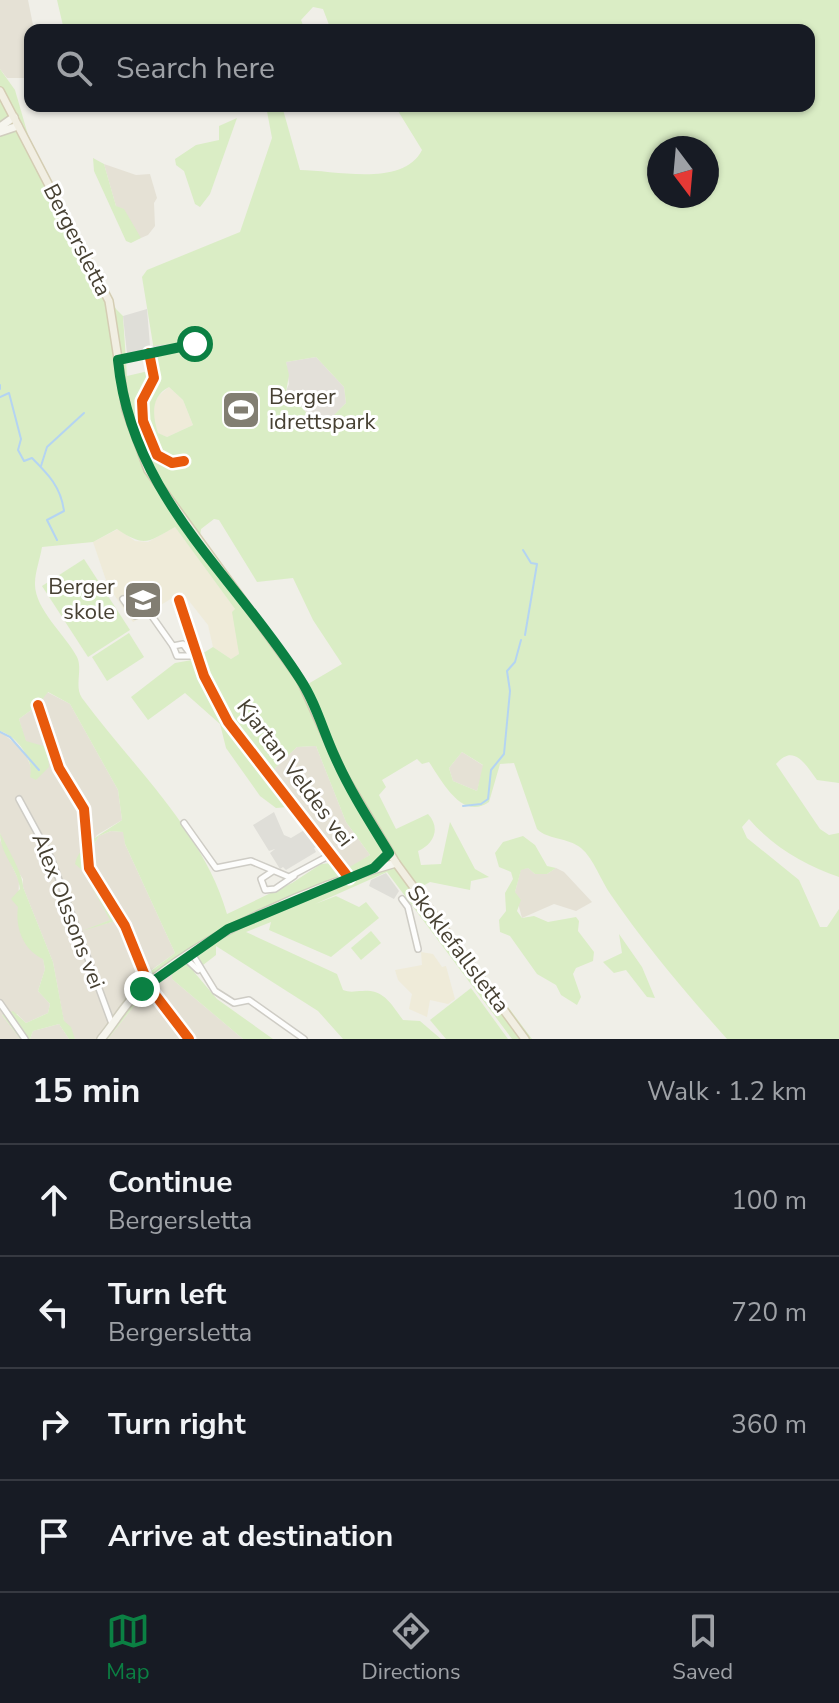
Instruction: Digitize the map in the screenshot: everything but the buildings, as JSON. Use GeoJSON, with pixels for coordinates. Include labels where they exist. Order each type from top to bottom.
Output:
{"type":"FeatureCollection","features":[{"type":"Feature","properties":{"kind":"main road","name":"Bergersletta"},"geometry":{"type":"LineString","coordinates":[[0,88],[112,309],[128,419],[148,470],[300,679],[343,774],[393,858]]}},
{"type":"Feature","properties":{"kind":"main road"},"geometry":{"type":"LineString","coordinates":[[0,129],[14,117]]}},
{"type":"Feature","properties":{"kind":"main road"},"geometry":{"type":"LineString","coordinates":[[0,129],[18,126]]}},
{"type":"Feature","properties":{"kind":"main road"},"geometry":{"type":"LineString","coordinates":[[101,1039],[148,984],[228,929],[393,858]]}},
{"type":"Feature","properties":{"kind":"main road","name":"Skoklefallsletta"},"geometry":{"type":"LineString","coordinates":[[393,858],[525,1039]]}},
{"type":"Feature","properties":{"kind":"street"},"geometry":{"type":"LineString","coordinates":[[118,360],[195,344]]}},
{"type":"Feature","properties":{"kind":"street"},"geometry":{"type":"LineString","coordinates":[[149,353],[154,378],[142,401],[145,428],[157,455],[172,463],[184,461]]}},
{"type":"Feature","properties":{"kind":"street"},"geometry":{"type":"LineString","coordinates":[[123,599],[135,616],[149,612],[177,656],[194,656]]}},
{"type":"Feature","properties":{"kind":"street","name":"Kjartan Veldes vei"},"geometry":{"type":"LineString","coordinates":[[179,600],[194,656],[232,727],[349,878]]}},
{"type":"Feature","properties":{"kind":"street"},"geometry":{"type":"LineString","coordinates":[[173,646],[183,644],[194,656]]}},
{"type":"Feature","properties":{"kind":"street"},"geometry":{"type":"LineString","coordinates":[[38,705],[59,768],[84,809],[89,868],[125,926],[148,984],[189,1039]]}},
{"type":"Feature","properties":{"kind":"street","name":"Alex Olssons vei"},"geometry":{"type":"LineString","coordinates":[[19,799],[47,848],[112,1024]]}},
{"type":"Feature","properties":{"kind":"street"},"geometry":{"type":"LineString","coordinates":[[184,823],[216,868],[251,861],[295,875]]}},
{"type":"Feature","properties":{"kind":"street","name":"Kjartan Veldes vei"},"geometry":{"type":"LineString","coordinates":[[275,871],[261,879],[265,890],[275,889],[332,854]]}},
{"type":"Feature","properties":{"kind":"street"},"geometry":{"type":"LineString","coordinates":[[402,899],[408,907],[418,949]]}},
{"type":"Feature","properties":{"kind":"street"},"geometry":{"type":"LineString","coordinates":[[188,955],[215,991],[234,1003],[249,1000],[296,1037],[304,1039]]}},
{"type":"Feature","properties":{"kind":"street"},"geometry":{"type":"LineString","coordinates":[[0,1003],[25,1039]]}},
{"type":"Feature","properties":{"kind":"shaded area"},"geometry":{"type":"Polygon","coordinates":[[[0,0],[28,0],[33,24],[24,24],[24,78],[7,78],[0,69],[0,0]]]}},
{"type":"Feature","properties":{"kind":"shaded area"},"geometry":{"type":"Polygon","coordinates":[[[104,164],[136,175],[150,174],[157,198],[154,203],[155,226],[148,235],[141,238],[135,234],[116,206],[104,164]]]}},
{"type":"Feature","properties":{"kind":"shaded area"},"geometry":{"type":"Polygon","coordinates":[[[147,309],[150,346],[170,344],[171,351],[150,349],[127,354],[123,316],[147,309]]]}},
{"type":"Feature","properties":{"kind":"shaded area"},"geometry":{"type":"Polygon","coordinates":[[[316,357],[344,387],[346,403],[328,422],[310,415],[286,391],[289,384],[286,362],[316,357]]]}},
{"type":"Feature","properties":{"kind":"shaded area"},"geometry":{"type":"Polygon","coordinates":[[[169,387],[183,400],[193,425],[167,437],[157,433],[152,417],[156,398],[169,387]]]}},
{"type":"Feature","properties":{"kind":"shaded area","name":"Berger skole"},"geometry":{"type":"Polygon","coordinates":[[[175,527],[235,609],[239,654],[231,659],[213,647],[208,625],[182,592],[133,622],[108,586],[93,542],[118,529],[135,541],[148,542],[175,527]]]}},
{"type":"Feature","properties":{"kind":"shaded area"},"geometry":{"type":"Polygon","coordinates":[[[47,692],[70,704],[118,790],[122,820],[97,835],[79,865],[111,920],[96,926],[115,921],[140,978],[96,1039],[75,1039],[64,1022],[53,962],[23,887],[23,879],[7,855],[0,833],[0,731],[25,752],[36,780],[19,719],[38,705],[47,692]]]}},
{"type":"Feature","properties":{"kind":"shaded area"},"geometry":{"type":"Polygon","coordinates":[[[316,746],[346,822],[370,855],[350,868],[323,835],[288,807],[270,784],[275,768],[297,747],[316,746]]]}},
{"type":"Feature","properties":{"kind":"shaded area"},"geometry":{"type":"Polygon","coordinates":[[[462,752],[484,766],[477,791],[453,781],[449,768],[462,752]]]}},
{"type":"Feature","properties":{"kind":"shaded area"},"geometry":{"type":"Polygon","coordinates":[[[274,812],[284,835],[291,838],[306,829],[318,846],[314,848],[316,852],[286,870],[283,867],[280,869],[270,853],[275,849],[269,851],[253,825],[274,812]]]}},
{"type":"Feature","properties":{"kind":"shaded area"},"geometry":{"type":"Polygon","coordinates":[[[111,831],[124,832],[125,844],[175,953],[143,976],[124,929],[88,870],[89,852],[99,836],[111,831]]]}},
{"type":"Feature","properties":{"kind":"shaded area"},"geometry":{"type":"Polygon","coordinates":[[[0,840],[19,881],[18,907],[43,958],[45,969],[38,991],[50,1004],[48,1013],[26,1023],[17,1014],[2,1015],[20,1039],[0,1039],[0,840]]]}},
{"type":"Feature","properties":{"kind":"shaded area"},"geometry":{"type":"Polygon","coordinates":[[[528,868],[535,874],[547,874],[556,868],[564,872],[592,902],[576,911],[554,904],[522,918],[515,892],[521,869],[528,868]]]}},
{"type":"Feature","properties":{"kind":"shaded area"},"geometry":{"type":"Polygon","coordinates":[[[386,873],[399,891],[394,899],[369,886],[371,880],[386,873]]]}},
{"type":"Feature","properties":{"kind":"shaded area"},"geometry":{"type":"Polygon","coordinates":[[[421,952],[433,954],[442,967],[446,966],[455,999],[448,1004],[430,1000],[427,1017],[409,1009],[412,994],[398,980],[395,970],[422,965],[421,952]]]}},
{"type":"Feature","properties":{"kind":"shaded area"},"geometry":{"type":"Polygon","coordinates":[[[173,972],[172,979],[243,1039],[108,1039],[145,992],[173,972]]]}},
{"type":"Feature","properties":{"kind":"shaded area"},"geometry":{"type":"Polygon","coordinates":[[[59,1024],[69,1039],[30,1039],[33,1031],[59,1024]]]}},
{"type":"Feature","properties":{"kind":"green space"},"geometry":{"type":"Polygon","coordinates":[[[57,0],[839,0],[839,783],[817,780],[804,762],[794,756],[788,755],[776,764],[820,829],[829,835],[839,833],[839,877],[791,854],[749,819],[742,827],[747,838],[799,880],[820,927],[827,927],[839,909],[839,1039],[727,1039],[638,933],[586,853],[576,844],[537,829],[514,763],[500,764],[489,802],[479,807],[462,803],[429,762],[422,764],[417,759],[382,780],[386,787],[379,795],[396,829],[428,814],[432,819],[435,830],[432,840],[418,851],[421,865],[441,864],[450,822],[475,869],[489,877],[471,881],[470,890],[430,882],[419,888],[532,1039],[512,1039],[387,872],[315,904],[336,896],[359,907],[366,902],[379,918],[331,957],[269,930],[271,922],[246,932],[337,974],[343,990],[370,991],[382,995],[403,1020],[420,1021],[441,1039],[343,1039],[318,1011],[216,946],[216,955],[194,972],[217,999],[273,1039],[243,1039],[172,979],[172,973],[145,992],[108,1039],[96,1039],[140,978],[115,921],[82,931],[110,920],[83,871],[75,864],[87,844],[122,820],[118,790],[70,704],[48,692],[38,705],[19,719],[26,741],[47,747],[49,767],[36,780],[30,777],[30,763],[22,749],[12,737],[0,731],[0,69],[15,90],[28,135],[116,309],[123,316],[127,376],[157,369],[142,277],[147,270],[240,232],[272,138],[267,112],[284,112],[300,170],[367,174],[400,169],[413,162],[422,150],[399,112],[815,112],[815,24],[329,24],[323,9],[313,7],[301,20],[303,24],[63,24],[57,0]],[[316,357],[286,362],[289,375],[286,392],[309,415],[327,422],[346,403],[344,387],[316,357]],[[169,387],[159,395],[154,413],[158,433],[167,437],[193,425],[183,400],[169,387]],[[214,519],[201,529],[200,537],[308,684],[342,664],[313,620],[293,578],[257,582],[219,520],[214,519]],[[175,527],[146,541],[134,539],[117,529],[93,542],[42,547],[35,579],[36,593],[45,612],[77,657],[82,698],[184,827],[216,883],[227,914],[292,883],[321,864],[331,863],[341,872],[370,855],[346,822],[316,746],[297,747],[275,768],[274,780],[270,784],[288,807],[276,808],[260,796],[226,748],[220,724],[185,693],[148,720],[131,697],[175,663],[192,660],[213,647],[231,659],[239,654],[232,612],[235,609],[175,527]],[[462,752],[449,768],[453,781],[477,791],[483,765],[462,752]],[[111,831],[99,836],[89,852],[88,870],[124,929],[144,976],[175,953],[125,844],[123,832],[111,831]]]}},
{"type":"Feature","properties":{"kind":"green space"},"geometry":{"type":"Polygon","coordinates":[[[237,118],[210,194],[200,207],[195,204],[184,171],[176,165],[175,159],[196,145],[219,140],[219,126],[237,118]]]}},
{"type":"Feature","properties":{"kind":"green space"},"geometry":{"type":"Polygon","coordinates":[[[93,158],[104,164],[116,206],[124,209],[141,238],[131,243],[126,241],[94,171],[93,158]]]}},
{"type":"Feature","properties":{"kind":"green space"},"geometry":{"type":"Polygon","coordinates":[[[84,559],[130,630],[88,657],[42,586],[84,559]]]}},
{"type":"Feature","properties":{"kind":"green space"},"geometry":{"type":"Polygon","coordinates":[[[129,633],[144,657],[107,681],[92,657],[129,633]]]}},
{"type":"Feature","properties":{"kind":"green space"},"geometry":{"type":"Polygon","coordinates":[[[0,833],[18,868],[53,962],[64,1021],[71,1027],[75,1039],[69,1039],[59,1024],[33,1031],[30,1039],[20,1039],[2,1015],[13,1011],[26,1023],[48,1013],[50,1004],[38,991],[45,969],[43,959],[30,950],[19,930],[18,907],[11,899],[20,889],[19,881],[3,848],[0,833]]]}},
{"type":"Feature","properties":{"kind":"green space"},"geometry":{"type":"Polygon","coordinates":[[[523,836],[535,845],[547,866],[556,868],[547,874],[535,874],[528,868],[521,870],[515,892],[521,900],[517,911],[522,918],[534,916],[548,922],[576,917],[579,921],[578,931],[594,952],[593,961],[576,968],[573,974],[581,997],[577,1005],[561,995],[556,985],[537,974],[510,936],[500,932],[499,920],[506,911],[505,893],[513,879],[511,872],[499,867],[495,853],[503,842],[523,836]]]}},
{"type":"Feature","properties":{"kind":"green space"},"geometry":{"type":"Polygon","coordinates":[[[371,931],[381,943],[361,960],[351,948],[371,931]]]}},
{"type":"Feature","properties":{"kind":"green space"},"geometry":{"type":"Polygon","coordinates":[[[619,934],[642,967],[655,998],[647,997],[626,970],[614,973],[603,962],[622,953],[619,934]]]}},
{"type":"Feature","properties":{"kind":"green space"},"geometry":{"type":"Polygon","coordinates":[[[471,988],[508,1039],[446,1039],[430,1020],[471,988]]]}},
{"type":"Feature","properties":{"kind":"waterway"},"geometry":{"type":"LineString","coordinates":[[0,397],[9,393],[21,439],[18,450],[24,461],[32,458],[48,475],[60,495],[64,511],[47,520],[57,540]]}},
{"type":"Feature","properties":{"kind":"waterway"},"geometry":{"type":"LineString","coordinates":[[41,466],[47,447],[84,413]]}},
{"type":"Feature","properties":{"kind":"waterway"},"geometry":{"type":"LineString","coordinates":[[523,550],[531,563],[537,564],[525,635]]}},
{"type":"Feature","properties":{"kind":"waterway"},"geometry":{"type":"LineString","coordinates":[[463,806],[481,804],[488,799],[491,770],[504,754],[510,691],[507,671],[515,662],[521,640]]}},
{"type":"Feature","properties":{"kind":"waterway"},"geometry":{"type":"LineString","coordinates":[[0,732],[10,737],[39,770]]}},
{"type":"Feature","properties":{"kind":"cycle path"},"geometry":{"type":"LineString","coordinates":[[149,353],[154,378],[142,401],[143,421],[157,455],[172,463],[184,461]]}},
{"type":"Feature","properties":{"kind":"cycle path"},"geometry":{"type":"LineString","coordinates":[[179,600],[204,676],[228,722],[349,878]]}},
{"type":"Feature","properties":{"kind":"cycle path"},"geometry":{"type":"LineString","coordinates":[[38,705],[59,768],[84,809],[89,868],[125,926],[150,988],[189,1039]]}},
{"type":"Feature","properties":{"kind":"place","name":"Berger idrettspark"},"geometry":{"type":"Point","coordinates":[241,410]}},
{"type":"Feature","properties":{"kind":"place","name":"Berger skole"},"geometry":{"type":"Point","coordinates":[143,600]}},
{"type":"Feature","properties":{"kind":"route"},"geometry":{"type":"LineString","coordinates":[[142,989],[215,936],[374,868],[389,853],[343,774],[305,687],[172,507],[148,470],[137,446],[126,410],[118,360],[195,344]]}}]}
